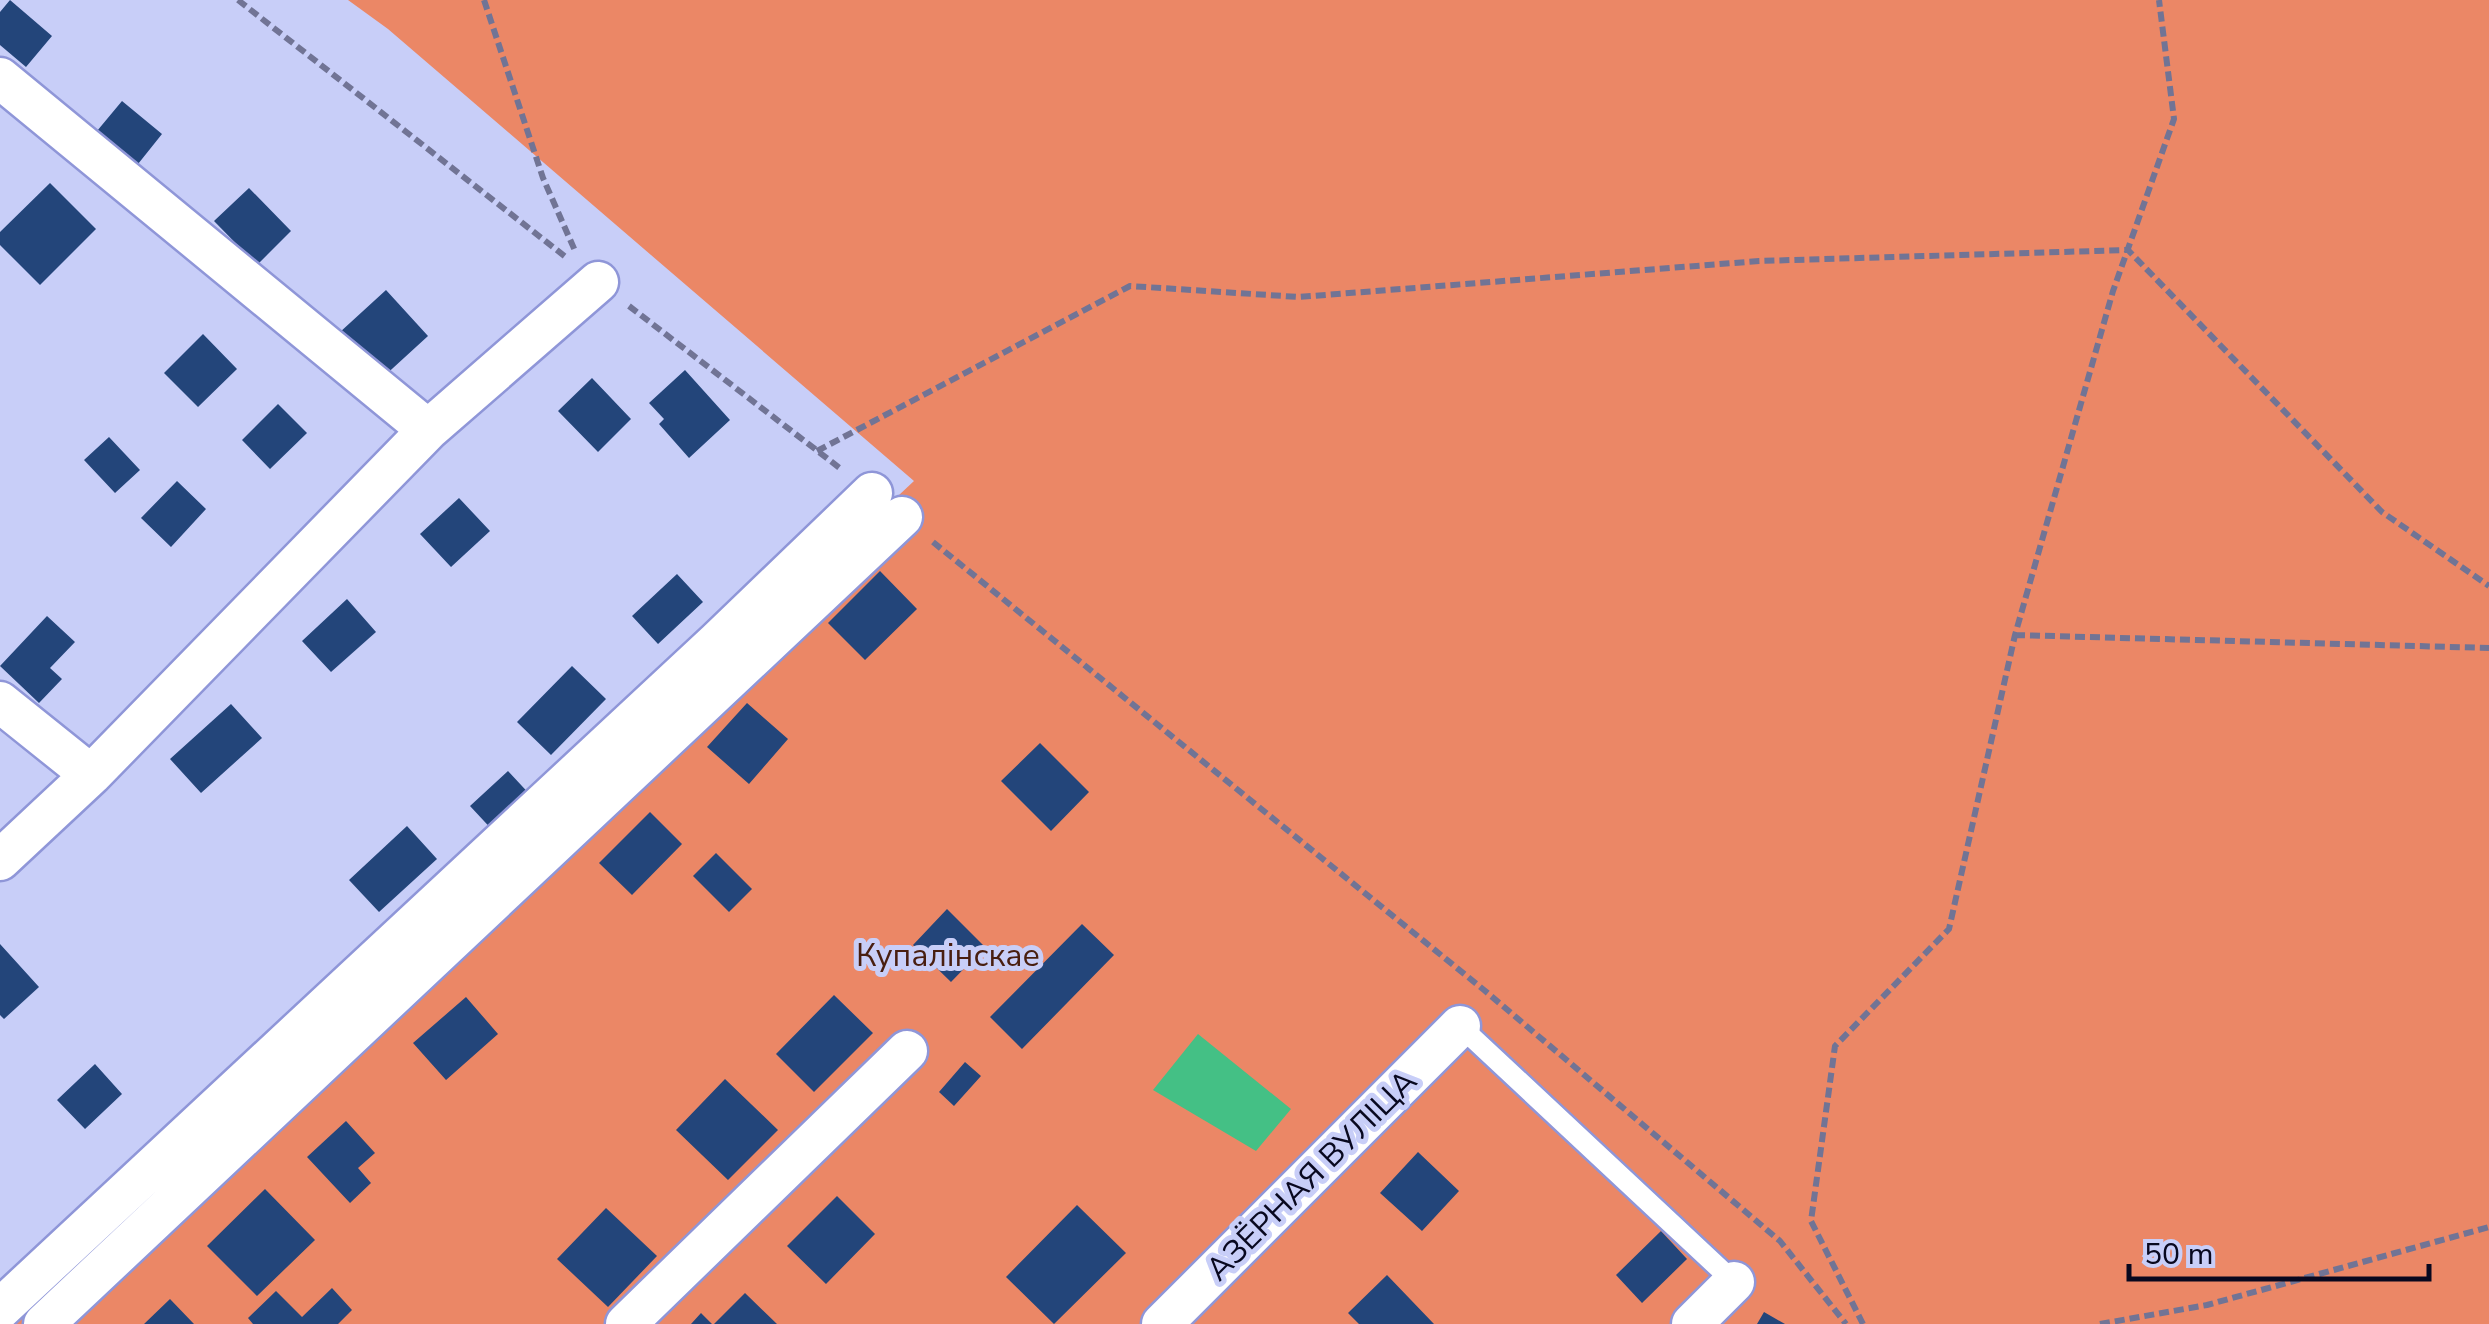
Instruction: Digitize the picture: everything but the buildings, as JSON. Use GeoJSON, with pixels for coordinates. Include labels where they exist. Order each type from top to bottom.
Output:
{"type":"FeatureCollection","features":[{"type":"Feature","properties":{"kind":"street"},"geometry":{"type":"LineString","coordinates":[[0,78],[428,430]]}},
{"type":"Feature","properties":{"kind":"street"},"geometry":{"type":"LineString","coordinates":[[0,860],[91,776],[428,430],[591,277]]}},
{"type":"Feature","properties":{"kind":"street"},"geometry":{"type":"LineString","coordinates":[[0,1309],[717,642],[887,505]]}},
{"type":"Feature","properties":{"kind":"street"},"geometry":{"type":"LineString","coordinates":[[44,1324],[887,505]]}},
{"type":"Feature","properties":{"kind":"street"},"geometry":{"type":"LineString","coordinates":[[0,702],[91,776]]}},
{"type":"Feature","properties":{"kind":"street","name":"АЗЁРНАЯ ВУЛІЦА"},"geometry":{"type":"LineString","coordinates":[[1162,1324],[1460,1026]]}},
{"type":"Feature","properties":{"kind":"street"},"geometry":{"type":"LineString","coordinates":[[626,1324],[908,1051]]}},
{"type":"Feature","properties":{"kind":"street"},"geometry":{"type":"LineString","coordinates":[[1692,1324],[1734,1282]]}},
{"type":"Feature","properties":{"kind":"lane"},"geometry":{"type":"LineString","coordinates":[[1460,1026],[1734,1282]]}},
{"type":"Feature","properties":{"kind":"path"},"geometry":{"type":"LineString","coordinates":[[238,0],[887,505],[1484,990],[1780,1241],[1846,1324]]}},
{"type":"Feature","properties":{"kind":"path"},"geometry":{"type":"LineString","coordinates":[[484,0],[543,178],[591,277]]}},
{"type":"Feature","properties":{"kind":"path"},"geometry":{"type":"LineString","coordinates":[[1862,1324],[1811,1221],[1835,1046],[1949,929],[2015,635],[2113,292],[2174,119],[2159,0]]}},
{"type":"Feature","properties":{"kind":"path"},"geometry":{"type":"LineString","coordinates":[[817,451],[1130,286],[1298,297],[1758,262],[2128,250],[2382,512],[2489,586]]}},
{"type":"Feature","properties":{"kind":"path"},"geometry":{"type":"LineString","coordinates":[[2015,635],[2489,648]]}},
{"type":"Feature","properties":{"kind":"path"},"geometry":{"type":"LineString","coordinates":[[2100,1324],[2207,1305],[2489,1227]]}},
{"type":"Feature","properties":{"kind":"green space","name":"Купалінскае"},"geometry":{"type":"Polygon","coordinates":[[[348,0],[2489,0],[2489,1324],[14,1324],[914,481],[388,29],[348,0]]]}},
{"type":"Feature","properties":{"kind":"shaded area"},"geometry":{"type":"Polygon","coordinates":[[[1198,1034],[1291,1109],[1256,1151],[1153,1090],[1198,1034]]]}}]}
